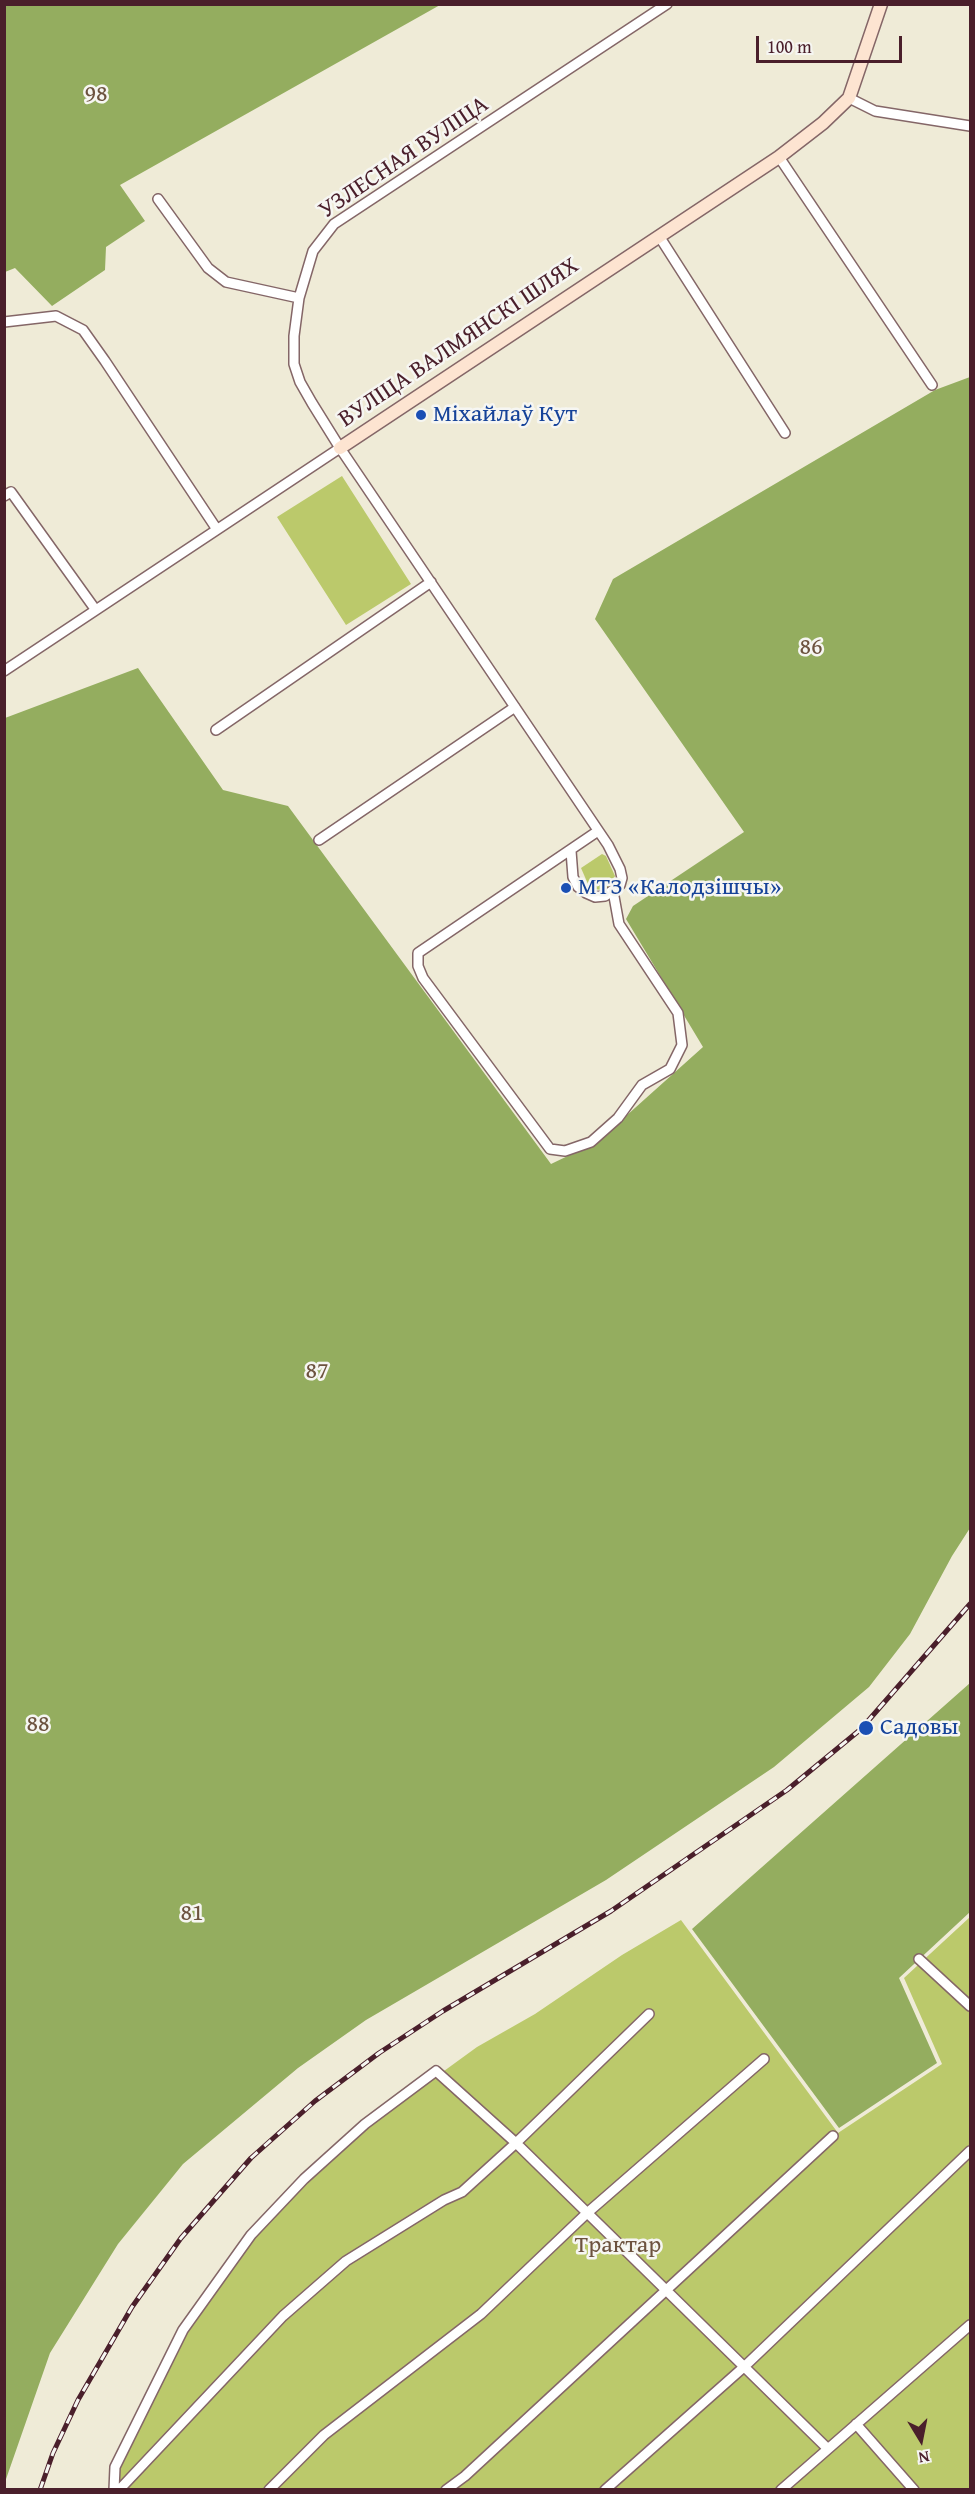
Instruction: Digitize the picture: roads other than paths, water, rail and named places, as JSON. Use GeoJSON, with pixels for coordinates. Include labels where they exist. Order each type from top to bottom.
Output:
{"type":"FeatureCollection","features":[{"type":"Feature","properties":{"kind":"street","name":"УЗЛЕСНАЯ ВУЛІЦА"},"geometry":{"type":"LineString","coordinates":[[598,831],[340,448],[300,382],[294,364],[294,336],[299,298],[313,251],[334,224],[667,4]]}},
{"type":"Feature","properties":{"kind":"street","name":"ВУЛІЦА ВАЛМЯНСКІ ШЛЯХ"},"geometry":{"type":"LineString","coordinates":[[4,671],[216,528],[779,157],[824,123],[849,98],[880,4]]}},
{"type":"Feature","properties":{"kind":"street"},"geometry":{"type":"LineString","coordinates":[[849,98],[874,111],[970,126]]}},
{"type":"Feature","properties":{"kind":"street"},"geometry":{"type":"LineString","coordinates":[[779,157],[932,385]]}},
{"type":"Feature","properties":{"kind":"street"},"geometry":{"type":"LineString","coordinates":[[158,199],[208,268],[226,282],[299,298]]}},
{"type":"Feature","properties":{"kind":"street"},"geometry":{"type":"LineString","coordinates":[[659,236],[785,433]]}},
{"type":"Feature","properties":{"kind":"street"},"geometry":{"type":"LineString","coordinates":[[4,322],[56,316],[82,330],[216,528]]}},
{"type":"Feature","properties":{"kind":"street"},"geometry":{"type":"LineString","coordinates":[[8,494],[95,609]]}},
{"type":"Feature","properties":{"kind":"street"},"geometry":{"type":"LineString","coordinates":[[216,730],[431,582]]}},
{"type":"Feature","properties":{"kind":"street"},"geometry":{"type":"LineString","coordinates":[[319,840],[515,707]]}},
{"type":"Feature","properties":{"kind":"street"},"geometry":{"type":"LineString","coordinates":[[571,851],[571,870],[578,887],[595,897],[613,891],[620,885],[622,878],[620,869],[598,831],[418,953],[418,966],[423,978],[550,1149],[565,1151],[591,1142],[618,1118],[642,1085],[670,1069],[682,1045],[678,1013],[619,924],[613,891]]}},
{"type":"Feature","properties":{"kind":"street"},"geometry":{"type":"LineString","coordinates":[[919,1959],[970,2006]]}},
{"type":"Feature","properties":{"kind":"street"},"geometry":{"type":"LineString","coordinates":[[116,2490],[283,2316],[346,2261],[444,2200],[462,2192],[516,2144],[649,2014]]}},
{"type":"Feature","properties":{"kind":"street"},"geometry":{"type":"LineString","coordinates":[[269,2490],[324,2435],[481,2314],[586,2214],[764,2059]]}},
{"type":"Feature","properties":{"kind":"street"},"geometry":{"type":"LineString","coordinates":[[116,2490],[115,2467],[183,2330],[251,2235],[304,2179],[365,2124],[436,2071],[516,2144],[827,2448]]}},
{"type":"Feature","properties":{"kind":"street"},"geometry":{"type":"LineString","coordinates":[[446,2490],[465,2476],[833,2136]]}},
{"type":"Feature","properties":{"kind":"street"},"geometry":{"type":"LineString","coordinates":[[605,2490],[745,2366],[970,2151]]}},
{"type":"Feature","properties":{"kind":"street"},"geometry":{"type":"LineString","coordinates":[[781,2490],[970,2325]]}},
{"type":"Feature","properties":{"kind":"street"},"geometry":{"type":"LineString","coordinates":[[856,2424],[914,2490]]}},
{"type":"Feature","properties":{"kind":"railway"},"geometry":{"type":"LineString","coordinates":[[40,2490],[53,2453],[78,2400],[132,2307],[181,2238],[251,2158],[315,2101],[379,2053],[443,2011],[611,1911],[787,1790],[861,1729],[970,1604]]}},
{"type":"Feature","properties":{"kind":"place","name":"Міхайлаў Кут"},"geometry":{"type":"Point","coordinates":[421,415]}},
{"type":"Feature","properties":{"kind":"place","name":"МТЗ «Калодзішчы»"},"geometry":{"type":"Point","coordinates":[566,888]}},
{"type":"Feature","properties":{"kind":"place","name":"Садовы"},"geometry":{"type":"Point","coordinates":[866,1728]}},
{"type":"Feature","properties":{"kind":"park label","name":"98"},"geometry":{"type":"Point","coordinates":[96,95]}},
{"type":"Feature","properties":{"kind":"park label","name":"86"},"geometry":{"type":"Point","coordinates":[811,648]}},
{"type":"Feature","properties":{"kind":"park label","name":"87"},"geometry":{"type":"Point","coordinates":[317,1372]}},
{"type":"Feature","properties":{"kind":"park label","name":"88"},"geometry":{"type":"Point","coordinates":[38,1725]}},
{"type":"Feature","properties":{"kind":"park label","name":"81"},"geometry":{"type":"Point","coordinates":[192,1914]}},
{"type":"Feature","properties":{"kind":"park label","name":"Трактар"},"geometry":{"type":"Point","coordinates":[618,2246]}}]}
